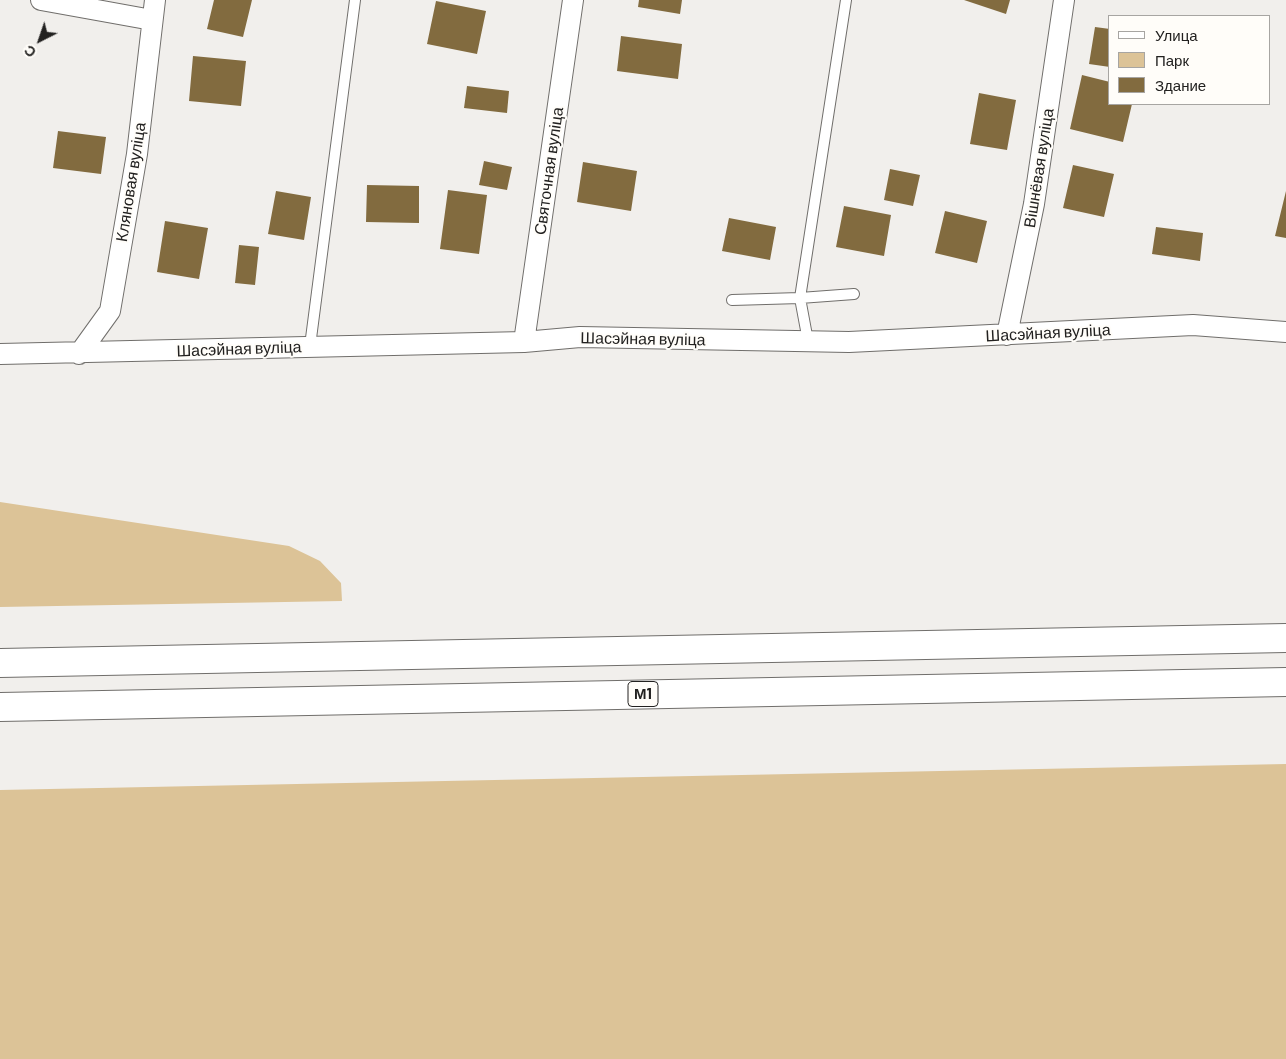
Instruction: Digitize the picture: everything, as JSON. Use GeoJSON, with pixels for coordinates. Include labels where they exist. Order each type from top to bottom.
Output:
{"type":"FeatureCollection","features":[{"type":"Feature","properties":{"kind":"highway"},"geometry":{"type":"LineString","coordinates":[[0,663],[1286,638]]}},
{"type":"Feature","properties":{"kind":"highway","name":"М1"},"geometry":{"type":"LineString","coordinates":[[0,707],[1286,682]]}},
{"type":"Feature","properties":{"kind":"street"},"geometry":{"type":"LineString","coordinates":[[41,0],[153,10]]}},
{"type":"Feature","properties":{"kind":"street","name":"Святочная вуліца"},"geometry":{"type":"LineString","coordinates":[[524,342],[573,0]]}},
{"type":"Feature","properties":{"kind":"street","name":"Вішнёвая вуліца"},"geometry":{"type":"LineString","coordinates":[[1007,335],[1034,204],[1064,0]]}},
{"type":"Feature","properties":{"kind":"street","name":"Кляновая вуліца"},"geometry":{"type":"LineString","coordinates":[[78,354],[110,311],[137,154],[153,10]]}},
{"type":"Feature","properties":{"kind":"street","name":"Шасэйная вуліца"},"geometry":{"type":"LineString","coordinates":[[0,354],[78,354],[310,346],[524,342],[580,337],[849,342],[1194,325],[1286,332]]}},
{"type":"Feature","properties":{"kind":"lane"},"geometry":{"type":"LineString","coordinates":[[310,346],[355,0]]}},
{"type":"Feature","properties":{"kind":"lane"},"geometry":{"type":"LineString","coordinates":[[808,341],[800,298],[846,0]]}},
{"type":"Feature","properties":{"kind":"lane"},"geometry":{"type":"LineString","coordinates":[[732,300],[854,294]]}},
{"type":"Feature","properties":{"kind":"green space"},"geometry":{"type":"Polygon","coordinates":[[[0,502],[289,546],[320,561],[341,583],[342,601],[0,607],[0,502]]]}},
{"type":"Feature","properties":{"kind":"green space"},"geometry":{"type":"Polygon","coordinates":[[[1286,764],[1286,1059],[0,1059],[0,790],[1286,764]]]}},
{"type":"Feature","properties":{"kind":"building"},"geometry":{"type":"Polygon","coordinates":[[[214,0],[252,0],[243,37],[207,29],[214,0]]]}},
{"type":"Feature","properties":{"kind":"building"},"geometry":{"type":"Polygon","coordinates":[[[639,0],[682,0],[680,14],[638,7],[639,0]]]}},
{"type":"Feature","properties":{"kind":"building"},"geometry":{"type":"Polygon","coordinates":[[[964,0],[1010,0],[1006,14],[964,0]]]}},
{"type":"Feature","properties":{"kind":"building"},"geometry":{"type":"Polygon","coordinates":[[[436,1],[486,11],[477,54],[427,44],[436,1]]]}},
{"type":"Feature","properties":{"kind":"building"},"geometry":{"type":"Polygon","coordinates":[[[1095,27],[1108,29],[1108,67],[1089,64],[1095,27]]]}},
{"type":"Feature","properties":{"kind":"building"},"geometry":{"type":"Polygon","coordinates":[[[621,36],[682,44],[678,79],[617,71],[621,36]]]}},
{"type":"Feature","properties":{"kind":"building"},"geometry":{"type":"Polygon","coordinates":[[[193,56],[246,61],[241,106],[189,101],[193,56]]]}},
{"type":"Feature","properties":{"kind":"building"},"geometry":{"type":"Polygon","coordinates":[[[1082,75],[1108,82],[1108,105],[1132,105],[1123,142],[1070,129],[1082,75]]]}},
{"type":"Feature","properties":{"kind":"building"},"geometry":{"type":"Polygon","coordinates":[[[467,86],[509,91],[507,113],[464,108],[467,86]]]}},
{"type":"Feature","properties":{"kind":"building"},"geometry":{"type":"Polygon","coordinates":[[[979,93],[1016,100],[1007,150],[970,144],[979,93]]]}},
{"type":"Feature","properties":{"kind":"building"},"geometry":{"type":"Polygon","coordinates":[[[58,131],[106,137],[101,174],[53,168],[58,131]]]}},
{"type":"Feature","properties":{"kind":"building"},"geometry":{"type":"Polygon","coordinates":[[[484,161],[512,167],[507,190],[479,185],[484,161]]]}},
{"type":"Feature","properties":{"kind":"building"},"geometry":{"type":"Polygon","coordinates":[[[583,162],[637,171],[631,211],[577,202],[583,162]]]}},
{"type":"Feature","properties":{"kind":"building"},"geometry":{"type":"Polygon","coordinates":[[[1073,165],[1114,174],[1104,217],[1063,208],[1073,165]]]}},
{"type":"Feature","properties":{"kind":"building"},"geometry":{"type":"Polygon","coordinates":[[[890,169],[920,175],[913,206],[884,200],[890,169]]]}},
{"type":"Feature","properties":{"kind":"building"},"geometry":{"type":"Polygon","coordinates":[[[367,185],[419,186],[419,223],[366,222],[367,185]]]}},
{"type":"Feature","properties":{"kind":"building"},"geometry":{"type":"Polygon","coordinates":[[[448,190],[487,195],[479,254],[440,249],[448,190]]]}},
{"type":"Feature","properties":{"kind":"building"},"geometry":{"type":"Polygon","coordinates":[[[276,191],[311,197],[304,240],[268,234],[276,191]]]}},
{"type":"Feature","properties":{"kind":"building"},"geometry":{"type":"Polygon","coordinates":[[[1286,191],[1286,238],[1275,236],[1286,191]]]}},
{"type":"Feature","properties":{"kind":"building"},"geometry":{"type":"Polygon","coordinates":[[[844,206],[891,215],[884,256],[836,247],[844,206]]]}},
{"type":"Feature","properties":{"kind":"building"},"geometry":{"type":"Polygon","coordinates":[[[945,211],[987,221],[977,263],[935,253],[945,211]]]}},
{"type":"Feature","properties":{"kind":"building"},"geometry":{"type":"Polygon","coordinates":[[[729,218],[776,227],[770,260],[722,251],[729,218]]]}},
{"type":"Feature","properties":{"kind":"building"},"geometry":{"type":"Polygon","coordinates":[[[165,221],[208,228],[199,279],[157,272],[165,221]]]}},
{"type":"Feature","properties":{"kind":"building"},"geometry":{"type":"Polygon","coordinates":[[[1156,227],[1203,233],[1200,261],[1152,254],[1156,227]]]}},
{"type":"Feature","properties":{"kind":"building"},"geometry":{"type":"Polygon","coordinates":[[[239,245],[259,247],[255,285],[235,283],[239,245]]]}}]}
